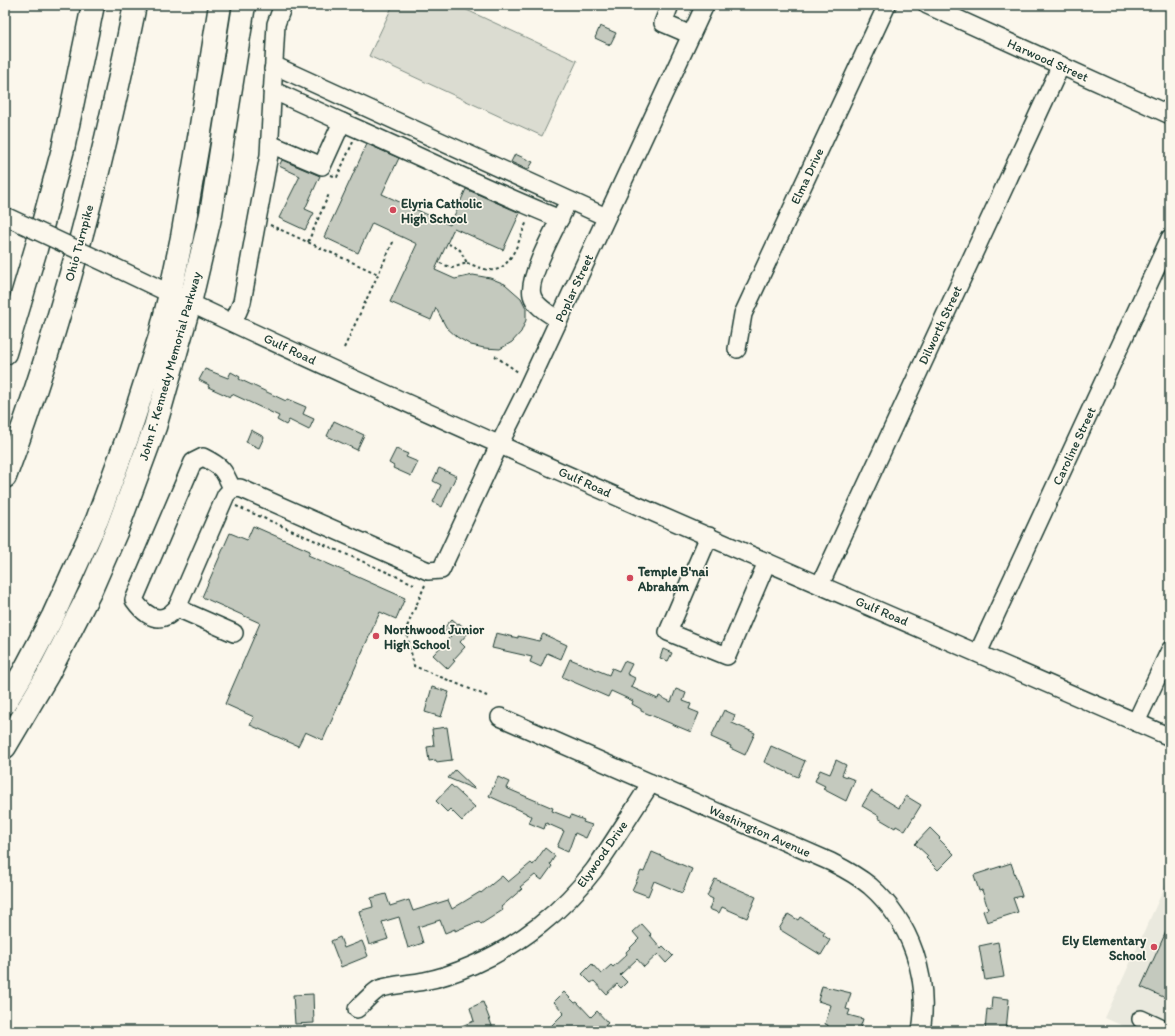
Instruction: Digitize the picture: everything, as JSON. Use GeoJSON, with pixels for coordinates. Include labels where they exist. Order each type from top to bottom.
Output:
{"type":"FeatureCollection","features":[{"type":"Feature","properties":{"kind":"highway"},"geometry":{"type":"LineString","coordinates":[[5,353],[36,249],[63,149],[93,5]]}},
{"type":"Feature","properties":{"kind":"highway","name":"Ohio Turnpike"},"geometry":{"type":"LineString","coordinates":[[5,477],[30,406],[84,230],[118,90],[135,5]]}},
{"type":"Feature","properties":{"kind":"highway","name":"John F. Kennedy Memorial Parkway"},"geometry":{"type":"LineString","coordinates":[[5,703],[50,622],[97,520],[129,433],[160,336],[182,237],[220,5]]}},
{"type":"Feature","properties":{"kind":"highway","name":"John F. Kennedy Memorial Parkway"},"geometry":{"type":"LineString","coordinates":[[5,747],[47,676],[90,592],[117,530],[155,427],[190,303],[211,214],[244,5]]}},
{"type":"Feature","properties":{"kind":"street"},"geometry":{"type":"LineString","coordinates":[[233,323],[242,302],[269,155],[276,24],[283,5]]}},
{"type":"Feature","properties":{"kind":"street"},"geometry":{"type":"LineString","coordinates":[[670,5],[662,22],[691,35]]}},
{"type":"Feature","properties":{"kind":"street","name":"Poplar Street"},"geometry":{"type":"LineString","coordinates":[[436,571],[524,395],[705,5]]}},
{"type":"Feature","properties":{"kind":"street","name":"Elma Drive"},"geometry":{"type":"LineString","coordinates":[[737,349],[743,314],[887,5]]}},
{"type":"Feature","properties":{"kind":"street","name":"Harwood Street"},"geometry":{"type":"LineString","coordinates":[[927,5],[1170,115]]}},
{"type":"Feature","properties":{"kind":"street","name":"Dilworth Street"},"geometry":{"type":"LineString","coordinates":[[820,585],[1061,66]]}},
{"type":"Feature","properties":{"kind":"street"},"geometry":{"type":"LineString","coordinates":[[273,69],[280,68],[606,217]]}},
{"type":"Feature","properties":{"kind":"street"},"geometry":{"type":"LineString","coordinates":[[272,90],[505,197],[560,219]]}},
{"type":"Feature","properties":{"kind":"street"},"geometry":{"type":"LineString","coordinates":[[270,144],[322,166],[342,122]]}},
{"type":"Feature","properties":{"kind":"street"},"geometry":{"type":"LineString","coordinates":[[559,320],[537,304],[532,295],[532,282],[539,262],[568,200]]}},
{"type":"Feature","properties":{"kind":"street","name":"Gulf Road"},"geometry":{"type":"LineString","coordinates":[[5,216],[170,294],[499,445],[1170,736]]}},
{"type":"Feature","properties":{"kind":"street","name":"Caroline Street"},"geometry":{"type":"LineString","coordinates":[[978,653],[1170,238]]}},
{"type":"Feature","properties":{"kind":"street"},"geometry":{"type":"LineString","coordinates":[[203,457],[218,464],[226,474],[233,497],[226,495],[177,608],[166,617],[154,618],[143,611],[134,600],[193,462],[203,457]]}},
{"type":"Feature","properties":{"kind":"street"},"geometry":{"type":"LineString","coordinates":[[233,497],[240,488],[428,571],[436,571]]}},
{"type":"Feature","properties":{"kind":"street"},"geometry":{"type":"LineString","coordinates":[[709,536],[668,632],[727,656],[767,562]]}},
{"type":"Feature","properties":{"kind":"street"},"geometry":{"type":"LineString","coordinates":[[177,608],[234,633]]}},
{"type":"Feature","properties":{"kind":"street"},"geometry":{"type":"LineString","coordinates":[[1136,722],[1170,650]]}},
{"type":"Feature","properties":{"kind":"street","name":"Washington Avenue"},"geometry":{"type":"LineString","coordinates":[[500,717],[831,862],[848,870],[870,886],[896,915],[914,951],[921,976],[923,994],[923,1016],[920,1031]]}},
{"type":"Feature","properties":{"kind":"street","name":"Elywood Drive"},"geometry":{"type":"LineString","coordinates":[[356,1010],[378,990],[425,981],[474,965],[520,940],[540,925],[560,908],[594,870],[651,783]]}},
{"type":"Feature","properties":{"kind":"street"},"geometry":{"type":"LineString","coordinates":[[1141,1019],[1167,1031]]}},
{"type":"Feature","properties":{"kind":"path"},"geometry":{"type":"LineString","coordinates":[[308,242],[329,194]]}},
{"type":"Feature","properties":{"kind":"path"},"geometry":{"type":"LineString","coordinates":[[440,263],[452,268],[467,263],[485,269],[496,270],[504,266],[509,260],[528,219]]}},
{"type":"Feature","properties":{"kind":"path"},"geometry":{"type":"LineString","coordinates":[[270,225],[378,274]]}},
{"type":"Feature","properties":{"kind":"path"},"geometry":{"type":"LineString","coordinates":[[344,348],[394,240]]}},
{"type":"Feature","properties":{"kind":"path"},"geometry":{"type":"LineString","coordinates":[[448,244],[460,250],[467,263]]}},
{"type":"Feature","properties":{"kind":"path"},"geometry":{"type":"LineString","coordinates":[[495,356],[518,372]]}},
{"type":"Feature","properties":{"kind":"path"},"geometry":{"type":"LineString","coordinates":[[233,497],[414,584]]}},
{"type":"Feature","properties":{"kind":"path"},"geometry":{"type":"LineString","coordinates":[[436,571],[406,629],[414,666],[487,696]]}},
{"type":"Feature","properties":{"kind":"shaded area"},"geometry":{"type":"Polygon","coordinates":[[[393,5],[456,5],[577,61],[542,136],[369,56],[393,5]]]}},
{"type":"Feature","properties":{"kind":"shaded area","name":"Ely Elementary School"},"geometry":{"type":"Polygon","coordinates":[[[1170,875],[1170,1031],[1134,1031],[1105,1018],[1170,875]]]}},
{"type":"Feature","properties":{"kind":"building"},"geometry":{"type":"Polygon","coordinates":[[[600,26],[616,33],[610,45],[595,38],[600,26]]]}},
{"type":"Feature","properties":{"kind":"building"},"geometry":{"type":"Polygon","coordinates":[[[367,144],[399,158],[382,194],[450,225],[466,189],[520,213],[503,250],[454,228],[435,270],[455,279],[473,275],[490,278],[505,284],[521,298],[526,308],[526,320],[521,332],[512,342],[500,349],[471,345],[457,337],[446,327],[436,308],[431,320],[390,302],[417,244],[372,223],[358,253],[324,237],[367,144]]]}},
{"type":"Feature","properties":{"kind":"building"},"geometry":{"type":"Polygon","coordinates":[[[515,154],[533,162],[528,170],[511,162],[515,154]]]}},
{"type":"Feature","properties":{"kind":"building"},"geometry":{"type":"Polygon","coordinates":[[[282,160],[320,176],[305,209],[314,213],[305,230],[279,218],[300,176],[279,166],[282,160]]]}},
{"type":"Feature","properties":{"kind":"building"},"geometry":{"type":"Polygon","coordinates":[[[205,369],[228,378],[231,372],[240,377],[239,379],[286,401],[287,399],[306,407],[303,414],[314,419],[309,430],[289,420],[286,425],[277,420],[279,416],[232,394],[230,397],[208,387],[209,385],[199,380],[205,369]]]}},
{"type":"Feature","properties":{"kind":"building"},"geometry":{"type":"Polygon","coordinates":[[[334,421],[364,435],[357,450],[327,436],[334,421]]]}},
{"type":"Feature","properties":{"kind":"building"},"geometry":{"type":"Polygon","coordinates":[[[251,430],[264,437],[259,448],[246,442],[251,430]]]}},
{"type":"Feature","properties":{"kind":"building"},"geometry":{"type":"Polygon","coordinates":[[[396,449],[408,454],[406,457],[418,462],[411,476],[393,468],[394,466],[389,463],[396,449]]]}},
{"type":"Feature","properties":{"kind":"building"},"geometry":{"type":"Polygon","coordinates":[[[439,468],[456,476],[442,507],[433,502],[441,485],[433,481],[439,468]]]}},
{"type":"Feature","properties":{"kind":"building"},"geometry":{"type":"Polygon","coordinates":[[[253,526],[310,551],[308,555],[405,598],[396,619],[380,612],[323,740],[305,732],[298,746],[250,725],[254,717],[225,704],[260,623],[202,597],[230,533],[247,540],[253,526]]]}},
{"type":"Feature","properties":{"kind":"building"},"geometry":{"type":"Polygon","coordinates":[[[452,619],[469,632],[460,642],[465,647],[453,660],[455,661],[448,669],[433,655],[451,636],[443,629],[452,619]]]}},
{"type":"Feature","properties":{"kind":"building"},"geometry":{"type":"Polygon","coordinates":[[[496,633],[539,641],[543,634],[567,645],[561,659],[547,653],[541,667],[530,662],[532,657],[492,648],[496,633]]]}},
{"type":"Feature","properties":{"kind":"building"},"geometry":{"type":"Polygon","coordinates":[[[663,649],[672,653],[668,661],[660,658],[663,649]]]}},
{"type":"Feature","properties":{"kind":"building"},"geometry":{"type":"Polygon","coordinates":[[[570,659],[609,675],[612,668],[619,671],[624,661],[632,664],[627,674],[635,678],[631,687],[658,699],[659,696],[671,702],[676,689],[686,693],[683,701],[691,704],[689,709],[699,713],[691,732],[641,711],[641,709],[632,704],[633,701],[611,691],[608,697],[562,677],[570,659]]]}},
{"type":"Feature","properties":{"kind":"building"},"geometry":{"type":"Polygon","coordinates":[[[432,687],[449,692],[441,717],[425,712],[432,687]]]}},
{"type":"Feature","properties":{"kind":"building"},"geometry":{"type":"Polygon","coordinates":[[[724,710],[735,715],[732,723],[755,733],[745,755],[730,748],[731,746],[711,737],[724,710]]]}},
{"type":"Feature","properties":{"kind":"building"},"geometry":{"type":"Polygon","coordinates":[[[447,727],[452,760],[436,762],[436,760],[429,761],[427,747],[434,746],[432,729],[447,727]]]}},
{"type":"Feature","properties":{"kind":"building"},"geometry":{"type":"Polygon","coordinates":[[[771,746],[805,761],[798,777],[764,762],[771,746]]]}},
{"type":"Feature","properties":{"kind":"building"},"geometry":{"type":"Polygon","coordinates":[[[836,760],[846,765],[842,775],[855,780],[846,801],[823,789],[825,786],[815,781],[820,770],[830,774],[836,760]]]}},
{"type":"Feature","properties":{"kind":"building"},"geometry":{"type":"Polygon","coordinates":[[[455,770],[474,788],[474,789],[448,778],[455,770]]]}},
{"type":"Feature","properties":{"kind":"building"},"geometry":{"type":"Polygon","coordinates":[[[498,777],[509,782],[506,788],[553,808],[552,811],[570,818],[571,815],[592,825],[586,838],[575,833],[568,852],[557,847],[564,831],[546,823],[544,829],[529,823],[532,816],[489,796],[498,777]]]}},
{"type":"Feature","properties":{"kind":"building"},"geometry":{"type":"Polygon","coordinates":[[[451,785],[475,807],[462,821],[450,809],[447,812],[436,801],[451,785]]]}},
{"type":"Feature","properties":{"kind":"building"},"geometry":{"type":"Polygon","coordinates":[[[871,791],[899,808],[906,796],[921,805],[905,831],[896,826],[895,828],[862,806],[871,791]]]}},
{"type":"Feature","properties":{"kind":"building"},"geometry":{"type":"Polygon","coordinates":[[[930,828],[954,854],[938,870],[926,858],[928,856],[915,844],[930,828]]]}},
{"type":"Feature","properties":{"kind":"building"},"geometry":{"type":"Polygon","coordinates":[[[545,848],[555,856],[550,864],[552,866],[542,880],[535,875],[520,887],[522,889],[501,907],[503,910],[481,924],[479,921],[455,931],[455,929],[445,933],[440,920],[418,927],[423,943],[408,948],[399,917],[382,922],[388,939],[369,945],[359,911],[373,907],[371,898],[386,894],[390,906],[409,900],[413,911],[448,900],[452,909],[480,892],[481,893],[502,876],[508,882],[531,863],[533,865],[545,848]]]}},
{"type":"Feature","properties":{"kind":"building"},"geometry":{"type":"Polygon","coordinates":[[[652,852],[692,869],[682,893],[654,881],[648,896],[632,890],[641,871],[644,872],[652,852]]]}},
{"type":"Feature","properties":{"kind":"building"},"geometry":{"type":"Polygon","coordinates":[[[1011,863],[1022,896],[1013,898],[1018,912],[987,922],[983,911],[988,909],[982,890],[979,891],[974,875],[1011,863]]]}},
{"type":"Feature","properties":{"kind":"building"},"geometry":{"type":"Polygon","coordinates":[[[715,879],[756,897],[747,918],[722,907],[719,913],[709,909],[713,899],[707,896],[715,879]]]}},
{"type":"Feature","properties":{"kind":"building"},"geometry":{"type":"Polygon","coordinates":[[[788,914],[798,920],[800,917],[825,932],[823,935],[830,940],[821,955],[779,929],[788,914]]]}},
{"type":"Feature","properties":{"kind":"building"},"geometry":{"type":"Polygon","coordinates":[[[1170,923],[1170,1000],[1141,987],[1170,923]]]}},
{"type":"Feature","properties":{"kind":"building"},"geometry":{"type":"Polygon","coordinates":[[[642,924],[661,948],[663,946],[673,956],[666,963],[658,954],[644,967],[637,959],[620,975],[627,982],[621,988],[617,984],[606,994],[594,981],[591,983],[582,974],[592,964],[601,974],[611,965],[613,967],[627,954],[626,952],[639,939],[633,932],[642,924]]]}},
{"type":"Feature","properties":{"kind":"building"},"geometry":{"type":"Polygon","coordinates":[[[340,937],[344,948],[362,941],[368,956],[341,967],[331,941],[340,937]]]}},
{"type":"Feature","properties":{"kind":"building"},"geometry":{"type":"Polygon","coordinates":[[[998,942],[1004,977],[985,980],[979,946],[998,942]]]}},
{"type":"Feature","properties":{"kind":"building"},"geometry":{"type":"Polygon","coordinates":[[[822,986],[851,993],[846,1009],[850,1010],[848,1015],[863,1019],[859,1031],[827,1031],[828,1025],[825,1024],[831,1005],[818,1001],[822,986]]]}},
{"type":"Feature","properties":{"kind":"building"},"geometry":{"type":"Polygon","coordinates":[[[564,992],[575,1003],[577,1002],[591,1017],[597,1011],[608,1023],[599,1031],[584,1031],[579,1026],[573,1031],[546,1031],[564,1013],[554,1002],[564,992]]]}},
{"type":"Feature","properties":{"kind":"building"},"geometry":{"type":"Polygon","coordinates":[[[313,994],[314,1023],[295,1024],[293,995],[313,994]]]}},
{"type":"Feature","properties":{"kind":"building"},"geometry":{"type":"Polygon","coordinates":[[[992,997],[1009,999],[1006,1031],[985,1031],[987,1009],[991,1010],[992,997]]]}},
{"type":"Feature","properties":{"kind":"building"},"geometry":{"type":"Polygon","coordinates":[[[483,1002],[494,1031],[449,1031],[474,1021],[470,1008],[483,1002]]]}},
{"type":"Feature","properties":{"kind":"place","name":"Elyria Catholic High School"},"geometry":{"type":"Point","coordinates":[393,210]}},
{"type":"Feature","properties":{"kind":"place","name":"Temple B'nai Abraham"},"geometry":{"type":"Point","coordinates":[630,578]}},
{"type":"Feature","properties":{"kind":"place","name":"Northwood Junior High School"},"geometry":{"type":"Point","coordinates":[376,636]}},
{"type":"Feature","properties":{"kind":"place","name":"Ely Elementary School"},"geometry":{"type":"Point","coordinates":[1154,947]}}]}
